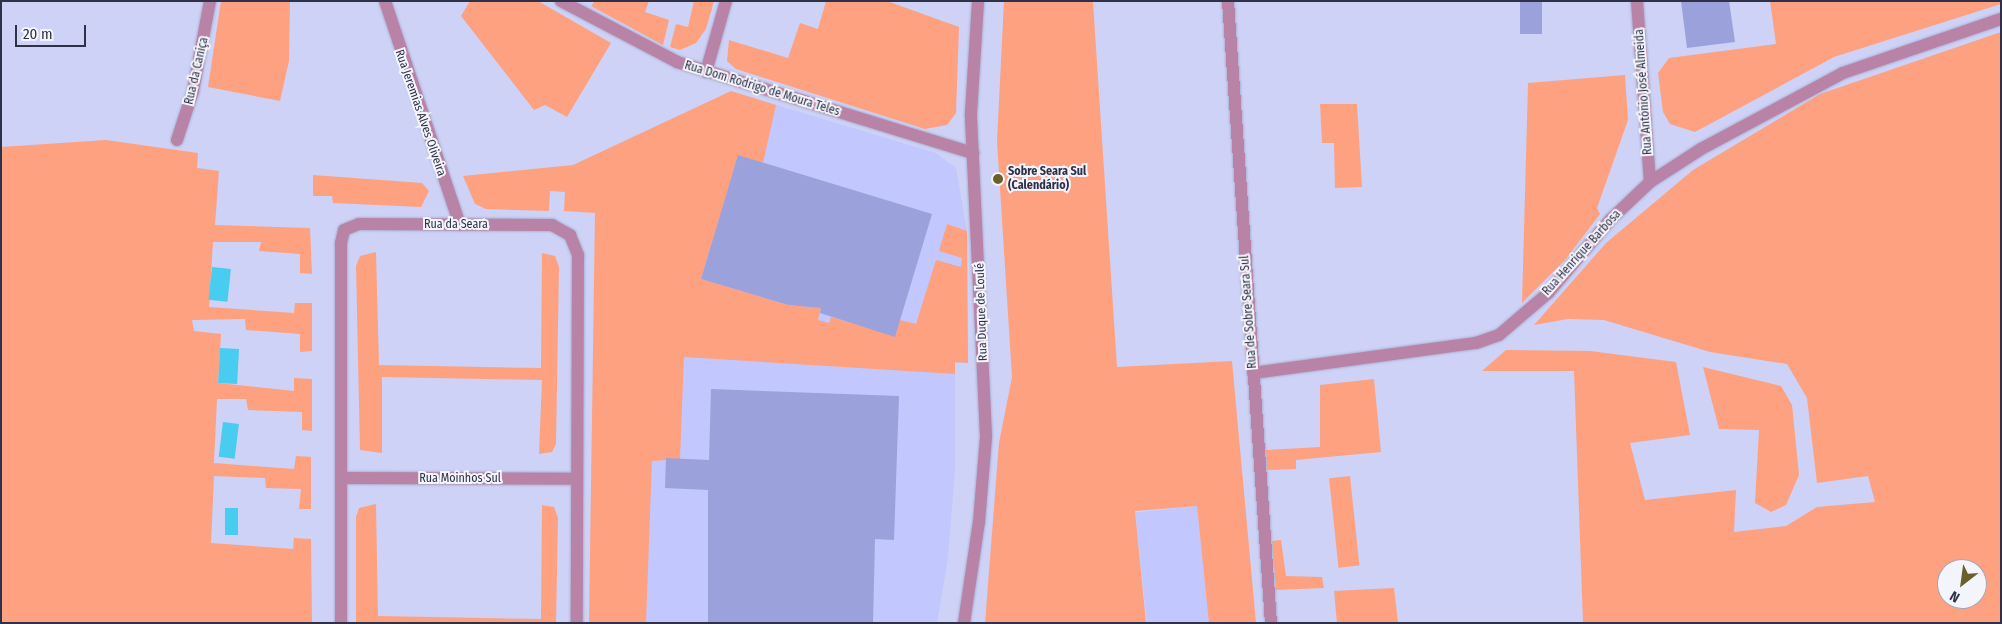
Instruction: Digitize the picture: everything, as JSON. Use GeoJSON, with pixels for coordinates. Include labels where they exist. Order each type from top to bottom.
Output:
{"type":"FeatureCollection","features":[{"type":"Feature","properties":{"kind":"street","name":"Rua da Caniça"},"geometry":{"type":"LineString","coordinates":[[177,140],[193,91],[210,1]]}},
{"type":"Feature","properties":{"kind":"street","name":"Rua Jeremias Alves Oliveira"},"geometry":{"type":"LineString","coordinates":[[385,1],[460,225]]}},
{"type":"Feature","properties":{"kind":"street","name":"Rua Dom Rodrigo de Moura Teles"},"geometry":{"type":"LineString","coordinates":[[561,1],[648,50],[706,72],[972,153]]}},
{"type":"Feature","properties":{"kind":"street"},"geometry":{"type":"LineString","coordinates":[[706,72],[726,1]]}},
{"type":"Feature","properties":{"kind":"street","name":"Rua Duque de Loulé"},"geometry":{"type":"LineString","coordinates":[[964,623],[981,506],[986,436],[979,225],[972,153],[978,1]]}},
{"type":"Feature","properties":{"kind":"street","name":"Rua de Sobre Seara Sul"},"geometry":{"type":"LineString","coordinates":[[1228,1],[1271,623]]}},
{"type":"Feature","properties":{"kind":"street","name":"Rua António José Almeida"},"geometry":{"type":"LineString","coordinates":[[1637,1],[1650,182]]}},
{"type":"Feature","properties":{"kind":"street","name":"Rua Henrique Barbosa"},"geometry":{"type":"LineString","coordinates":[[1253,373],[1476,343],[1499,335],[1548,292],[1611,219],[1650,182],[1822,82],[2001,19]]}},
{"type":"Feature","properties":{"kind":"street","name":"Rua da Seara"},"geometry":{"type":"LineString","coordinates":[[341,623],[344,230],[359,224],[552,225],[570,235],[576,244],[577,623]]}},
{"type":"Feature","properties":{"kind":"street","name":"Rua Moinhos Sul"},"geometry":{"type":"LineString","coordinates":[[343,478],[577,479]]}},
{"type":"Feature","properties":{"kind":"shaded area"},"geometry":{"type":"Polygon","coordinates":[[[221,1],[290,1],[289,61],[280,101],[208,87],[221,1]]]}},
{"type":"Feature","properties":{"kind":"shaded area"},"geometry":{"type":"Polygon","coordinates":[[[470,1],[538,1],[611,43],[567,117],[545,105],[534,110],[461,16],[470,1]]]}},
{"type":"Feature","properties":{"kind":"shaded area"},"geometry":{"type":"Polygon","coordinates":[[[595,1],[649,1],[645,12],[669,20],[663,45],[591,6],[595,1]]]}},
{"type":"Feature","properties":{"kind":"shaded area"},"geometry":{"type":"Polygon","coordinates":[[[694,1],[714,1],[706,29],[696,43],[680,50],[670,47],[676,24],[688,27],[694,1]]]}},
{"type":"Feature","properties":{"kind":"shaded area"},"geometry":{"type":"Polygon","coordinates":[[[826,1],[887,1],[959,27],[956,113],[947,125],[925,129],[736,69],[727,61],[729,40],[788,58],[800,23],[818,29],[826,1]]]}},
{"type":"Feature","properties":{"kind":"shaded area"},"geometry":{"type":"Polygon","coordinates":[[[1004,1],[1097,1],[1093,2],[1117,367],[1232,361],[1256,623],[1209,623],[1197,506],[1135,511],[1146,623],[985,623],[999,443],[1012,377],[997,141],[1004,1]]]}},
{"type":"Feature","properties":{"kind":"shaded area"},"geometry":{"type":"Polygon","coordinates":[[[1770,1],[2001,1],[2001,4],[1834,57],[1695,132],[1670,124],[1663,112],[1658,73],[1669,58],[1776,44],[1770,1]]]}},
{"type":"Feature","properties":{"kind":"shaded area"},"geometry":{"type":"Polygon","coordinates":[[[2001,32],[2001,623],[1583,623],[1574,371],[1482,371],[1506,350],[1590,351],[1676,362],[1690,435],[1630,443],[1645,500],[1736,490],[1734,532],[1786,526],[1817,507],[1875,502],[1868,476],[1817,483],[1807,398],[1787,364],[1710,352],[1604,320],[1568,319],[1534,325],[1606,243],[1693,170],[1820,94],[2001,32]]]}},
{"type":"Feature","properties":{"kind":"shaded area"},"geometry":{"type":"Polygon","coordinates":[[[1625,75],[1628,120],[1597,208],[1600,214],[1566,259],[1522,303],[1528,83],[1625,75]]]}},
{"type":"Feature","properties":{"kind":"shaded area"},"geometry":{"type":"Polygon","coordinates":[[[731,91],[936,153],[956,168],[967,231],[968,363],[955,363],[955,469],[948,558],[937,623],[589,623],[731,91]]]}},
{"type":"Feature","properties":{"kind":"shaded area"},"geometry":{"type":"Polygon","coordinates":[[[731,91],[776,105],[763,163],[738,156],[701,279],[788,305],[821,308],[818,320],[829,323],[831,317],[895,336],[900,320],[916,324],[936,260],[961,267],[962,258],[939,251],[947,224],[967,231],[968,363],[955,362],[955,374],[684,357],[680,459],[652,461],[646,623],[589,623],[595,213],[564,211],[565,192],[550,191],[549,211],[486,209],[475,204],[463,176],[573,165],[731,91]]]}},
{"type":"Feature","properties":{"kind":"shaded area"},"geometry":{"type":"Polygon","coordinates":[[[1320,104],[1357,104],[1362,187],[1335,188],[1334,143],[1322,143],[1320,104]]]}},
{"type":"Feature","properties":{"kind":"shaded area"},"geometry":{"type":"Polygon","coordinates":[[[106,140],[198,153],[197,168],[219,171],[215,225],[310,228],[312,274],[300,273],[300,254],[259,251],[261,242],[213,242],[209,307],[294,313],[295,303],[312,303],[312,351],[300,352],[300,334],[246,330],[245,319],[192,320],[194,331],[221,334],[218,383],[294,391],[294,378],[312,379],[312,431],[302,430],[302,412],[248,410],[246,399],[217,399],[214,463],[294,469],[296,456],[311,457],[311,509],[299,509],[301,489],[266,488],[265,478],[214,476],[211,543],[293,549],[294,538],[311,539],[312,623],[1,623],[1,147],[106,140]]]}},
{"type":"Feature","properties":{"kind":"shaded area"},"geometry":{"type":"Polygon","coordinates":[[[313,175],[422,183],[429,191],[421,207],[333,203],[332,196],[313,196],[313,175]]]}},
{"type":"Feature","properties":{"kind":"shaded area"},"geometry":{"type":"Polygon","coordinates":[[[376,252],[379,365],[541,368],[542,253],[555,256],[559,267],[556,444],[552,452],[539,454],[542,380],[382,377],[382,453],[360,450],[356,266],[360,256],[376,252]]]}},
{"type":"Feature","properties":{"kind":"shaded area"},"geometry":{"type":"Polygon","coordinates":[[[212,267],[231,269],[227,302],[209,300],[212,267]]]}},
{"type":"Feature","properties":{"kind":"shaded area"},"geometry":{"type":"Polygon","coordinates":[[[220,348],[239,349],[237,384],[218,383],[220,348]]]}},
{"type":"Feature","properties":{"kind":"shaded area"},"geometry":{"type":"Polygon","coordinates":[[[1703,367],[1781,386],[1792,405],[1799,475],[1786,505],[1771,512],[1755,503],[1759,430],[1719,429],[1703,367]]]}},
{"type":"Feature","properties":{"kind":"shaded area"},"geometry":{"type":"Polygon","coordinates":[[[1374,379],[1381,452],[1296,460],[1296,469],[1267,470],[1266,450],[1320,447],[1320,385],[1374,379]]]}},
{"type":"Feature","properties":{"kind":"shaded area"},"geometry":{"type":"Polygon","coordinates":[[[223,422],[239,424],[235,459],[219,457],[223,422]]]}},
{"type":"Feature","properties":{"kind":"shaded area"},"geometry":{"type":"Polygon","coordinates":[[[1350,476],[1359,566],[1339,568],[1329,478],[1350,476]]]}},
{"type":"Feature","properties":{"kind":"shaded area"},"geometry":{"type":"Polygon","coordinates":[[[376,504],[378,616],[541,619],[542,505],[554,507],[558,518],[556,623],[356,623],[356,517],[359,508],[376,504]]]}},
{"type":"Feature","properties":{"kind":"shaded area"},"geometry":{"type":"Polygon","coordinates":[[[1197,506],[1209,623],[1147,623],[1135,512],[1197,506]]]}},
{"type":"Feature","properties":{"kind":"shaded area"},"geometry":{"type":"Polygon","coordinates":[[[225,508],[238,508],[238,535],[225,535],[225,508]]]}},
{"type":"Feature","properties":{"kind":"shaded area"},"geometry":{"type":"Polygon","coordinates":[[[1281,540],[1286,576],[1322,577],[1324,588],[1276,590],[1272,541],[1281,540]]]}},
{"type":"Feature","properties":{"kind":"shaded area"},"geometry":{"type":"Polygon","coordinates":[[[1394,588],[1398,623],[1337,623],[1334,591],[1394,588]]]}},
{"type":"Feature","properties":{"kind":"building"},"geometry":{"type":"Polygon","coordinates":[[[1520,1],[1542,1],[1542,34],[1520,34],[1520,1]]]}},
{"type":"Feature","properties":{"kind":"building"},"geometry":{"type":"Polygon","coordinates":[[[1681,1],[1729,1],[1735,42],[1687,48],[1681,1]]]}},
{"type":"Feature","properties":{"kind":"building"},"geometry":{"type":"Polygon","coordinates":[[[738,155],[932,214],[895,337],[820,313],[821,308],[788,305],[701,279],[738,155]]]}},
{"type":"Feature","properties":{"kind":"building"},"geometry":{"type":"Polygon","coordinates":[[[711,389],[899,396],[894,540],[875,539],[873,623],[708,623],[708,490],[665,488],[666,458],[709,460],[711,389]]]}},
{"type":"Feature","properties":{"kind":"place","name":"Sobre Seara Sul (Calendário)"},"geometry":{"type":"Point","coordinates":[998,179]}}]}
